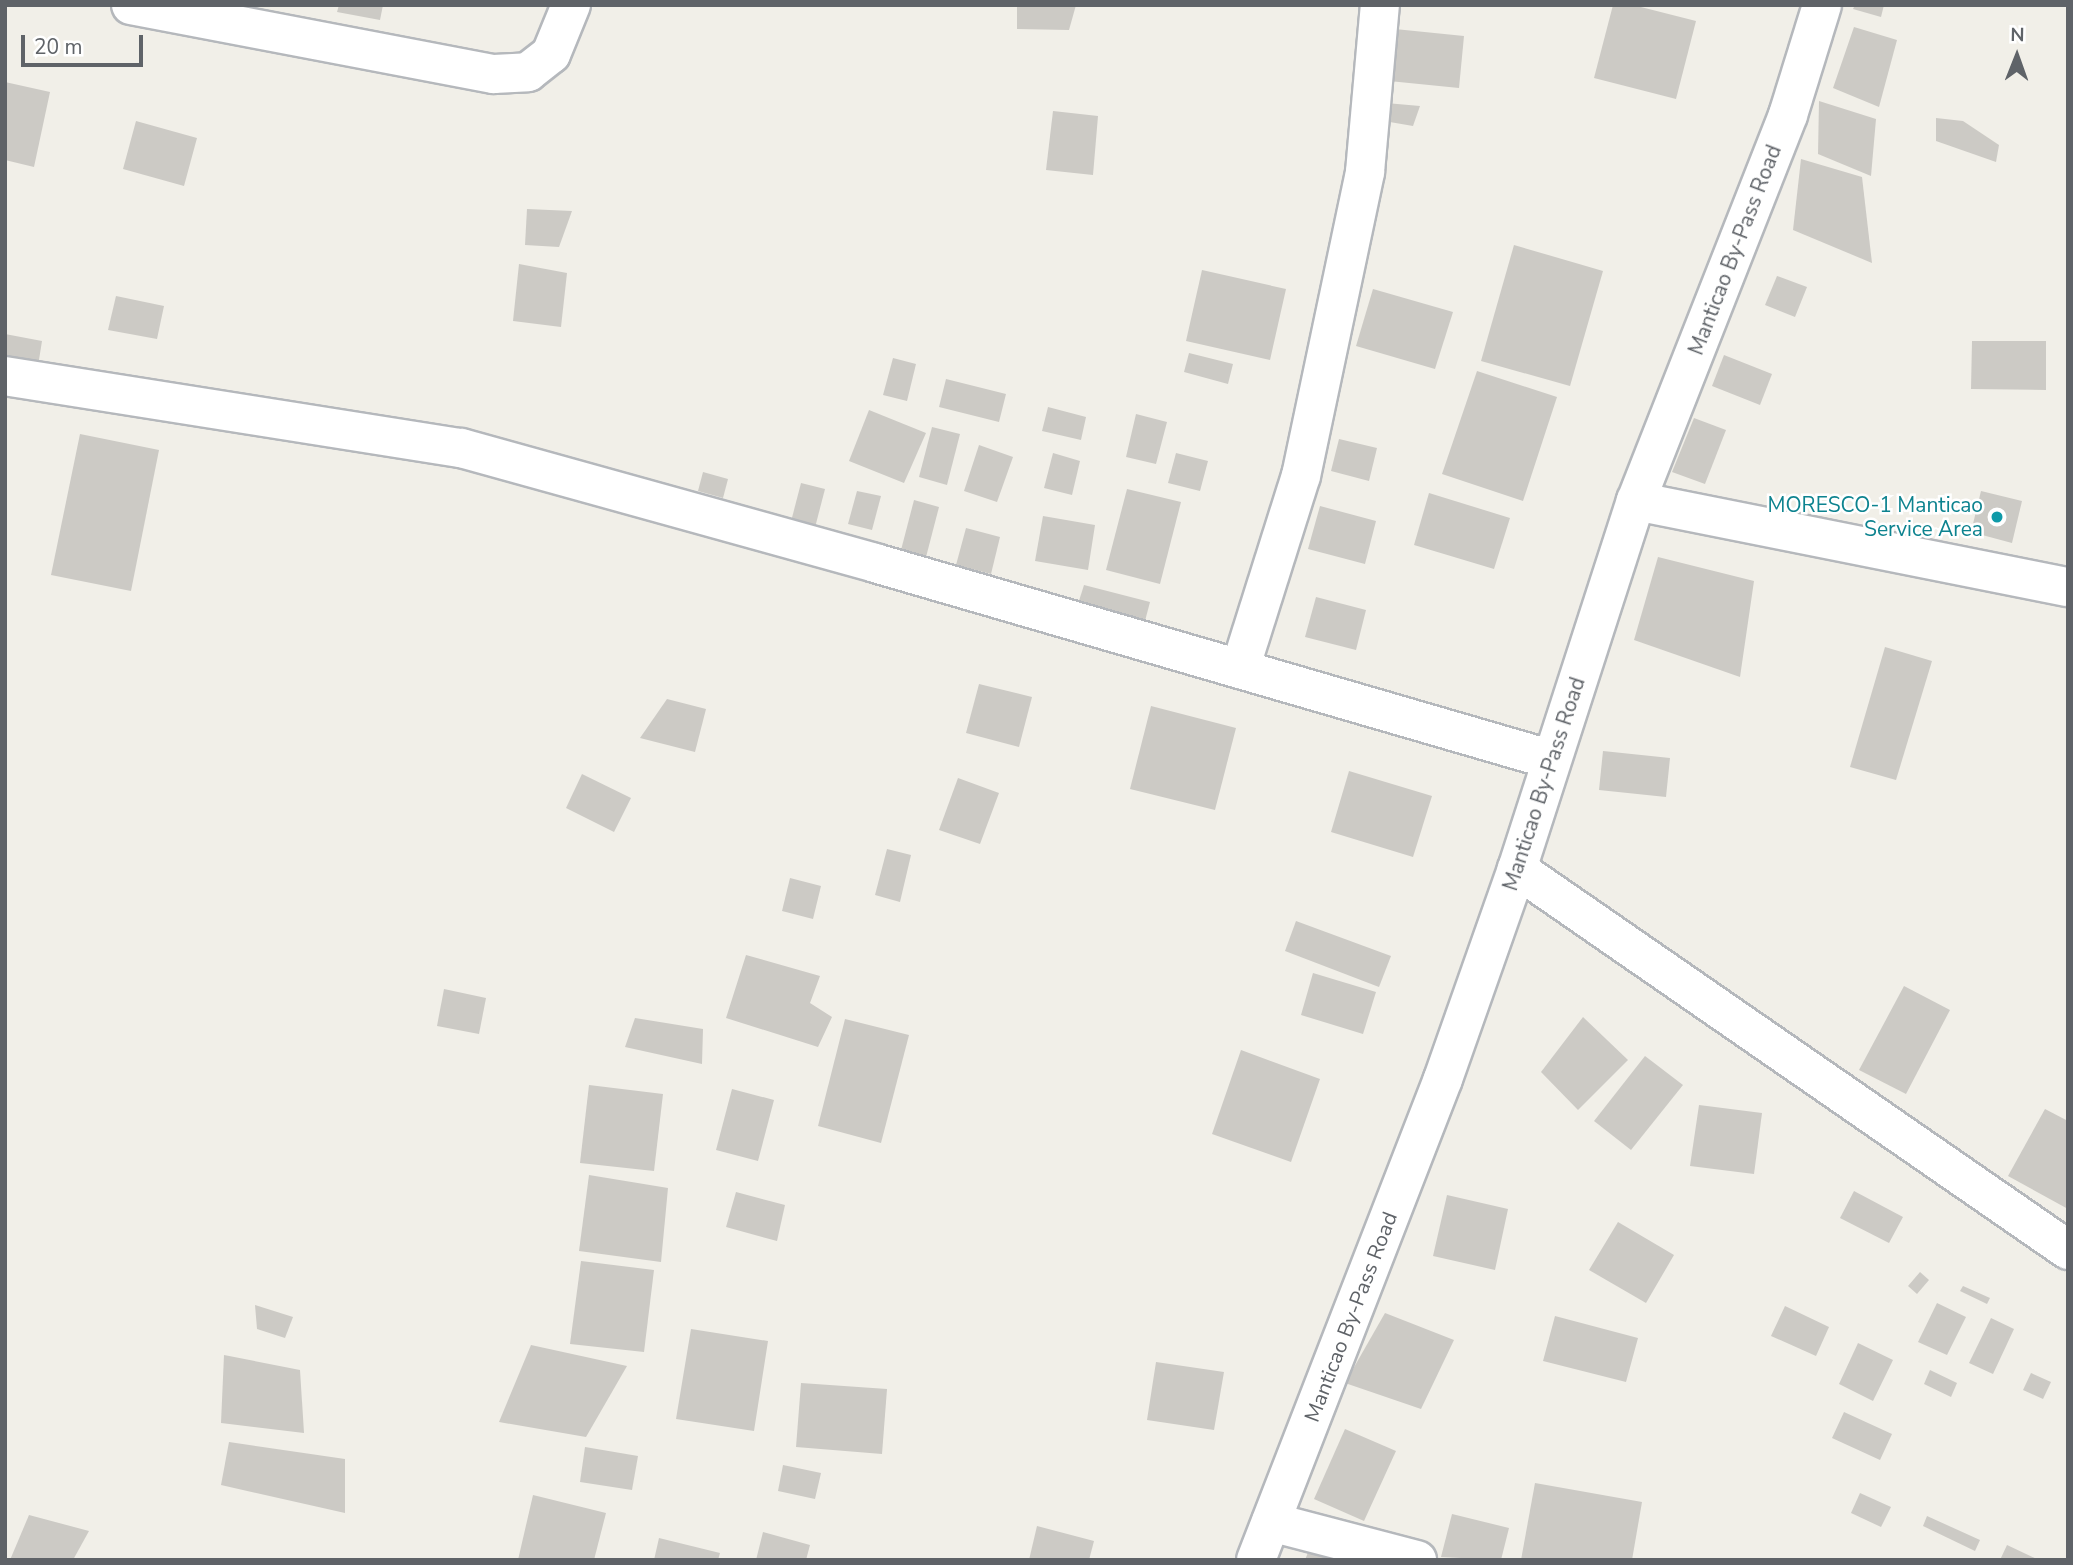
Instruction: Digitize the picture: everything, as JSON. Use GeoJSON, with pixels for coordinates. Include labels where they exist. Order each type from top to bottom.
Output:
{"type":"FeatureCollection","features":[{"type":"Feature","properties":{"kind":"street"},"geometry":{"type":"LineString","coordinates":[[131,5],[494,74],[528,72],[551,54],[570,5]]}},
{"type":"Feature","properties":{"kind":"street"},"geometry":{"type":"LineString","coordinates":[[1240,669],[1301,476],[1365,172],[1380,5]]}},
{"type":"Feature","properties":{"kind":"street","name":"Manticao By-Pass Road"},"geometry":{"type":"LineString","coordinates":[[1256,1560],[1443,1079],[1517,869],[1549,759],[1636,501],[1788,114],[1822,5]]}},
{"type":"Feature","properties":{"kind":"street"},"geometry":{"type":"LineString","coordinates":[[5,376],[461,448],[1549,759]]}},
{"type":"Feature","properties":{"kind":"street"},"geometry":{"type":"LineString","coordinates":[[1636,501],[2068,587]]}},
{"type":"Feature","properties":{"kind":"street"},"geometry":{"type":"LineString","coordinates":[[1517,869],[2068,1250]]}},
{"type":"Feature","properties":{"kind":"street"},"geometry":{"type":"LineString","coordinates":[[1271,1522],[1417,1560]]}},
{"type":"Feature","properties":{"kind":"building"},"geometry":{"type":"Polygon","coordinates":[[[339,5],[383,5],[380,20],[337,12],[339,5]]]}},
{"type":"Feature","properties":{"kind":"building"},"geometry":{"type":"Polygon","coordinates":[[[1017,5],[1076,5],[1069,30],[1017,29],[1017,5]]]}},
{"type":"Feature","properties":{"kind":"building"},"geometry":{"type":"Polygon","coordinates":[[[1613,5],[1633,5],[1696,21],[1676,99],[1594,78],[1613,5]]]}},
{"type":"Feature","properties":{"kind":"building"},"geometry":{"type":"Polygon","coordinates":[[[1855,5],[1884,5],[1881,17],[1853,9],[1855,5]]]}},
{"type":"Feature","properties":{"kind":"building"},"geometry":{"type":"Polygon","coordinates":[[[1854,27],[1897,40],[1879,107],[1833,88],[1854,27]]]}},
{"type":"Feature","properties":{"kind":"building"},"geometry":{"type":"Polygon","coordinates":[[[1385,28],[1464,36],[1459,88],[1379,80],[1385,28]]]}},
{"type":"Feature","properties":{"kind":"building"},"geometry":{"type":"Polygon","coordinates":[[[5,82],[50,92],[34,167],[5,160],[5,82]]]}},
{"type":"Feature","properties":{"kind":"building"},"geometry":{"type":"Polygon","coordinates":[[[1819,101],[1876,119],[1871,176],[1818,154],[1819,101]]]}},
{"type":"Feature","properties":{"kind":"building"},"geometry":{"type":"Polygon","coordinates":[[[1386,103],[1420,106],[1413,126],[1384,121],[1386,103]]]}},
{"type":"Feature","properties":{"kind":"building"},"geometry":{"type":"Polygon","coordinates":[[[1053,111],[1098,116],[1093,175],[1046,170],[1053,111]]]}},
{"type":"Feature","properties":{"kind":"building"},"geometry":{"type":"Polygon","coordinates":[[[1936,118],[1963,121],[1999,145],[1996,162],[1936,141],[1936,118]]]}},
{"type":"Feature","properties":{"kind":"building"},"geometry":{"type":"Polygon","coordinates":[[[136,121],[197,138],[184,186],[123,169],[136,121]]]}},
{"type":"Feature","properties":{"kind":"building"},"geometry":{"type":"Polygon","coordinates":[[[1801,159],[1862,177],[1872,263],[1793,230],[1801,159]]]}},
{"type":"Feature","properties":{"kind":"building"},"geometry":{"type":"Polygon","coordinates":[[[527,209],[572,211],[559,247],[525,245],[527,209]]]}},
{"type":"Feature","properties":{"kind":"building"},"geometry":{"type":"Polygon","coordinates":[[[1514,245],[1603,271],[1570,386],[1481,361],[1514,245]]]}},
{"type":"Feature","properties":{"kind":"building"},"geometry":{"type":"Polygon","coordinates":[[[519,264],[567,273],[561,327],[513,321],[519,264]]]}},
{"type":"Feature","properties":{"kind":"building"},"geometry":{"type":"Polygon","coordinates":[[[1202,270],[1286,289],[1270,360],[1186,341],[1202,270]]]}},
{"type":"Feature","properties":{"kind":"building"},"geometry":{"type":"Polygon","coordinates":[[[1777,276],[1807,287],[1795,317],[1765,305],[1777,276]]]}},
{"type":"Feature","properties":{"kind":"building"},"geometry":{"type":"Polygon","coordinates":[[[1373,289],[1453,312],[1435,369],[1356,346],[1373,289]]]}},
{"type":"Feature","properties":{"kind":"building"},"geometry":{"type":"Polygon","coordinates":[[[116,296],[164,306],[157,339],[108,330],[116,296]]]}},
{"type":"Feature","properties":{"kind":"building"},"geometry":{"type":"Polygon","coordinates":[[[5,334],[42,341],[38,366],[5,360],[5,334]]]}},
{"type":"Feature","properties":{"kind":"building"},"geometry":{"type":"Polygon","coordinates":[[[1972,341],[2046,341],[2046,390],[1971,389],[1972,341]]]}},
{"type":"Feature","properties":{"kind":"building"},"geometry":{"type":"Polygon","coordinates":[[[1189,353],[1233,364],[1228,384],[1184,372],[1189,353]]]}},
{"type":"Feature","properties":{"kind":"building"},"geometry":{"type":"Polygon","coordinates":[[[1724,355],[1772,374],[1760,405],[1712,386],[1724,355]]]}},
{"type":"Feature","properties":{"kind":"building"},"geometry":{"type":"Polygon","coordinates":[[[893,358],[916,364],[907,401],[883,395],[893,358]]]}},
{"type":"Feature","properties":{"kind":"building"},"geometry":{"type":"Polygon","coordinates":[[[1477,371],[1557,397],[1523,501],[1442,474],[1477,371]]]}},
{"type":"Feature","properties":{"kind":"building"},"geometry":{"type":"Polygon","coordinates":[[[946,379],[1006,394],[999,422],[939,407],[946,379]]]}},
{"type":"Feature","properties":{"kind":"building"},"geometry":{"type":"Polygon","coordinates":[[[1048,407],[1086,417],[1081,440],[1042,431],[1048,407]]]}},
{"type":"Feature","properties":{"kind":"building"},"geometry":{"type":"Polygon","coordinates":[[[869,410],[926,433],[904,483],[849,461],[869,410]]]}},
{"type":"Feature","properties":{"kind":"building"},"geometry":{"type":"Polygon","coordinates":[[[1136,414],[1167,422],[1156,464],[1126,457],[1136,414]]]}},
{"type":"Feature","properties":{"kind":"building"},"geometry":{"type":"Polygon","coordinates":[[[1694,418],[1726,430],[1705,484],[1672,472],[1694,418]]]}},
{"type":"Feature","properties":{"kind":"building"},"geometry":{"type":"Polygon","coordinates":[[[932,427],[960,434],[947,485],[919,477],[932,427]]]}},
{"type":"Feature","properties":{"kind":"building"},"geometry":{"type":"Polygon","coordinates":[[[80,434],[159,450],[131,591],[51,575],[80,434]]]}},
{"type":"Feature","properties":{"kind":"building"},"geometry":{"type":"Polygon","coordinates":[[[1339,439],[1377,448],[1369,481],[1331,471],[1339,439]]]}},
{"type":"Feature","properties":{"kind":"building"},"geometry":{"type":"Polygon","coordinates":[[[979,445],[1013,457],[997,502],[964,491],[979,445]]]}},
{"type":"Feature","properties":{"kind":"building"},"geometry":{"type":"Polygon","coordinates":[[[1053,453],[1080,461],[1072,495],[1044,488],[1053,453]]]}},
{"type":"Feature","properties":{"kind":"building"},"geometry":{"type":"Polygon","coordinates":[[[1176,453],[1208,461],[1200,491],[1168,483],[1176,453]]]}},
{"type":"Feature","properties":{"kind":"building"},"geometry":{"type":"Polygon","coordinates":[[[703,472],[728,479],[723,498],[698,491],[703,472]]]}},
{"type":"Feature","properties":{"kind":"building"},"geometry":{"type":"Polygon","coordinates":[[[801,483],[825,489],[811,543],[787,537],[801,483]]]}},
{"type":"Feature","properties":{"kind":"building"},"geometry":{"type":"Polygon","coordinates":[[[1127,489],[1181,502],[1160,584],[1106,570],[1127,489]]]}},
{"type":"Feature","properties":{"kind":"building"},"geometry":{"type":"Polygon","coordinates":[[[857,491],[881,496],[872,530],[848,524],[857,491]]]}},
{"type":"Feature","properties":{"kind":"building","name":"MORESCO-1 Manticao Service Area"},"geometry":{"type":"Polygon","coordinates":[[[1981,491],[2022,501],[2012,543],[1971,532],[1981,491]]]}},
{"type":"Feature","properties":{"kind":"building"},"geometry":{"type":"Polygon","coordinates":[[[1429,493],[1510,518],[1494,569],[1414,545],[1429,493]]]}},
{"type":"Feature","properties":{"kind":"building"},"geometry":{"type":"Polygon","coordinates":[[[914,500],[939,507],[925,561],[900,554],[914,500]]]}},
{"type":"Feature","properties":{"kind":"building"},"geometry":{"type":"Polygon","coordinates":[[[1320,506],[1376,521],[1365,564],[1308,549],[1320,506]]]}},
{"type":"Feature","properties":{"kind":"building"},"geometry":{"type":"Polygon","coordinates":[[[1043,516],[1095,525],[1088,570],[1035,561],[1043,516]]]}},
{"type":"Feature","properties":{"kind":"building"},"geometry":{"type":"Polygon","coordinates":[[[966,528],[1000,537],[991,574],[956,565],[966,528]]]}},
{"type":"Feature","properties":{"kind":"building"},"geometry":{"type":"Polygon","coordinates":[[[1658,557],[1754,581],[1740,677],[1634,640],[1658,557]]]}},
{"type":"Feature","properties":{"kind":"building"},"geometry":{"type":"Polygon","coordinates":[[[1084,585],[1150,602],[1145,621],[1078,604],[1084,585]]]}},
{"type":"Feature","properties":{"kind":"building"},"geometry":{"type":"Polygon","coordinates":[[[1316,597],[1366,610],[1356,650],[1305,637],[1316,597]]]}},
{"type":"Feature","properties":{"kind":"building"},"geometry":{"type":"Polygon","coordinates":[[[1885,647],[1932,661],[1896,780],[1850,767],[1885,647]]]}},
{"type":"Feature","properties":{"kind":"building"},"geometry":{"type":"Polygon","coordinates":[[[979,684],[1032,697],[1019,747],[966,733],[979,684]]]}},
{"type":"Feature","properties":{"kind":"building"},"geometry":{"type":"Polygon","coordinates":[[[667,699],[706,709],[695,752],[640,738],[667,699]]]}},
{"type":"Feature","properties":{"kind":"building"},"geometry":{"type":"Polygon","coordinates":[[[1151,706],[1236,728],[1215,810],[1130,789],[1151,706]]]}},
{"type":"Feature","properties":{"kind":"building"},"geometry":{"type":"Polygon","coordinates":[[[1603,751],[1670,758],[1666,797],[1599,790],[1603,751]]]}},
{"type":"Feature","properties":{"kind":"building"},"geometry":{"type":"Polygon","coordinates":[[[1349,771],[1432,796],[1413,857],[1331,832],[1349,771]]]}},
{"type":"Feature","properties":{"kind":"building"},"geometry":{"type":"Polygon","coordinates":[[[582,774],[631,798],[614,832],[566,808],[582,774]]]}},
{"type":"Feature","properties":{"kind":"building"},"geometry":{"type":"Polygon","coordinates":[[[958,778],[999,793],[980,844],[939,830],[958,778]]]}},
{"type":"Feature","properties":{"kind":"building"},"geometry":{"type":"Polygon","coordinates":[[[887,849],[911,855],[900,902],[875,895],[887,849]]]}},
{"type":"Feature","properties":{"kind":"building"},"geometry":{"type":"Polygon","coordinates":[[[790,878],[821,886],[813,919],[782,911],[790,878]]]}},
{"type":"Feature","properties":{"kind":"building"},"geometry":{"type":"Polygon","coordinates":[[[1296,921],[1391,956],[1379,987],[1285,951],[1296,921]]]}},
{"type":"Feature","properties":{"kind":"building"},"geometry":{"type":"Polygon","coordinates":[[[746,955],[820,976],[810,1003],[832,1017],[818,1047],[726,1018],[746,955]]]}},
{"type":"Feature","properties":{"kind":"building"},"geometry":{"type":"Polygon","coordinates":[[[1313,973],[1376,992],[1363,1034],[1301,1015],[1313,973]]]}},
{"type":"Feature","properties":{"kind":"building"},"geometry":{"type":"Polygon","coordinates":[[[1904,986],[1950,1010],[1906,1094],[1859,1070],[1904,986]]]}},
{"type":"Feature","properties":{"kind":"building"},"geometry":{"type":"Polygon","coordinates":[[[444,989],[486,998],[479,1034],[437,1026],[444,989]]]}},
{"type":"Feature","properties":{"kind":"building"},"geometry":{"type":"Polygon","coordinates":[[[1583,1017],[1628,1060],[1578,1110],[1541,1072],[1583,1017]]]}},
{"type":"Feature","properties":{"kind":"building"},"geometry":{"type":"Polygon","coordinates":[[[635,1018],[703,1029],[702,1064],[625,1047],[635,1018]]]}},
{"type":"Feature","properties":{"kind":"building"},"geometry":{"type":"Polygon","coordinates":[[[845,1019],[909,1035],[881,1143],[818,1126],[845,1019]]]}},
{"type":"Feature","properties":{"kind":"building"},"geometry":{"type":"Polygon","coordinates":[[[1241,1050],[1320,1079],[1291,1162],[1212,1134],[1241,1050]]]}},
{"type":"Feature","properties":{"kind":"building"},"geometry":{"type":"Polygon","coordinates":[[[1645,1056],[1683,1085],[1631,1150],[1594,1121],[1645,1056]]]}},
{"type":"Feature","properties":{"kind":"building"},"geometry":{"type":"Polygon","coordinates":[[[589,1085],[663,1094],[654,1171],[580,1163],[589,1085]]]}},
{"type":"Feature","properties":{"kind":"building"},"geometry":{"type":"Polygon","coordinates":[[[732,1089],[774,1100],[758,1161],[716,1150],[732,1089]]]}},
{"type":"Feature","properties":{"kind":"building"},"geometry":{"type":"Polygon","coordinates":[[[1699,1105],[1762,1113],[1754,1174],[1690,1166],[1699,1105]]]}},
{"type":"Feature","properties":{"kind":"building"},"geometry":{"type":"Polygon","coordinates":[[[2045,1109],[2068,1121],[2068,1209],[2008,1176],[2045,1109]]]}},
{"type":"Feature","properties":{"kind":"building"},"geometry":{"type":"Polygon","coordinates":[[[589,1175],[668,1188],[661,1262],[579,1251],[589,1175]]]}},
{"type":"Feature","properties":{"kind":"building"},"geometry":{"type":"Polygon","coordinates":[[[1854,1191],[1903,1217],[1889,1243],[1840,1218],[1854,1191]]]}},
{"type":"Feature","properties":{"kind":"building"},"geometry":{"type":"Polygon","coordinates":[[[736,1192],[785,1205],[777,1241],[726,1227],[736,1192]]]}},
{"type":"Feature","properties":{"kind":"building"},"geometry":{"type":"Polygon","coordinates":[[[1447,1195],[1508,1209],[1495,1270],[1433,1256],[1447,1195]]]}},
{"type":"Feature","properties":{"kind":"building"},"geometry":{"type":"Polygon","coordinates":[[[1618,1222],[1674,1255],[1646,1303],[1589,1270],[1618,1222]]]}},
{"type":"Feature","properties":{"kind":"building"},"geometry":{"type":"Polygon","coordinates":[[[581,1261],[654,1270],[644,1352],[570,1344],[581,1261]]]}},
{"type":"Feature","properties":{"kind":"building"},"geometry":{"type":"Polygon","coordinates":[[[1920,1272],[1929,1280],[1917,1294],[1908,1286],[1920,1272]]]}},
{"type":"Feature","properties":{"kind":"building"},"geometry":{"type":"Polygon","coordinates":[[[1963,1286],[1990,1298],[1987,1304],[1960,1291],[1963,1286]]]}},
{"type":"Feature","properties":{"kind":"building"},"geometry":{"type":"Polygon","coordinates":[[[1937,1303],[1966,1317],[1947,1355],[1918,1342],[1937,1303]]]}},
{"type":"Feature","properties":{"kind":"building"},"geometry":{"type":"Polygon","coordinates":[[[255,1305],[293,1317],[285,1338],[257,1329],[255,1305]]]}},
{"type":"Feature","properties":{"kind":"building"},"geometry":{"type":"Polygon","coordinates":[[[1785,1306],[1829,1327],[1816,1356],[1771,1336],[1785,1306]]]}},
{"type":"Feature","properties":{"kind":"building"},"geometry":{"type":"Polygon","coordinates":[[[1385,1313],[1454,1340],[1421,1409],[1345,1383],[1385,1313]]]}},
{"type":"Feature","properties":{"kind":"building"},"geometry":{"type":"Polygon","coordinates":[[[1555,1316],[1638,1338],[1626,1382],[1543,1361],[1555,1316]]]}},
{"type":"Feature","properties":{"kind":"building"},"geometry":{"type":"Polygon","coordinates":[[[1991,1318],[2014,1329],[1993,1374],[1969,1363],[1991,1318]]]}},
{"type":"Feature","properties":{"kind":"building"},"geometry":{"type":"Polygon","coordinates":[[[691,1329],[768,1341],[754,1431],[676,1419],[691,1329]]]}},
{"type":"Feature","properties":{"kind":"building"},"geometry":{"type":"Polygon","coordinates":[[[1858,1343],[1893,1360],[1873,1401],[1839,1384],[1858,1343]]]}},
{"type":"Feature","properties":{"kind":"building"},"geometry":{"type":"Polygon","coordinates":[[[531,1345],[627,1366],[586,1437],[499,1422],[531,1345]]]}},
{"type":"Feature","properties":{"kind":"building"},"geometry":{"type":"Polygon","coordinates":[[[224,1355],[300,1370],[304,1433],[221,1423],[224,1355]]]}},
{"type":"Feature","properties":{"kind":"building"},"geometry":{"type":"Polygon","coordinates":[[[1156,1362],[1224,1372],[1214,1430],[1147,1420],[1156,1362]]]}},
{"type":"Feature","properties":{"kind":"building"},"geometry":{"type":"Polygon","coordinates":[[[1930,1370],[1957,1383],[1951,1397],[1924,1384],[1930,1370]]]}},
{"type":"Feature","properties":{"kind":"building"},"geometry":{"type":"Polygon","coordinates":[[[2031,1373],[2051,1382],[2043,1399],[2023,1390],[2031,1373]]]}},
{"type":"Feature","properties":{"kind":"building"},"geometry":{"type":"Polygon","coordinates":[[[801,1383],[887,1389],[882,1454],[796,1447],[801,1383]]]}},
{"type":"Feature","properties":{"kind":"building"},"geometry":{"type":"Polygon","coordinates":[[[1844,1412],[1892,1434],[1880,1460],[1832,1438],[1844,1412]]]}},
{"type":"Feature","properties":{"kind":"building"},"geometry":{"type":"Polygon","coordinates":[[[1345,1429],[1396,1451],[1364,1521],[1314,1499],[1345,1429]]]}},
{"type":"Feature","properties":{"kind":"building"},"geometry":{"type":"Polygon","coordinates":[[[229,1442],[345,1459],[345,1513],[221,1485],[229,1442]]]}},
{"type":"Feature","properties":{"kind":"building"},"geometry":{"type":"Polygon","coordinates":[[[585,1447],[638,1456],[632,1490],[580,1482],[585,1447]]]}},
{"type":"Feature","properties":{"kind":"building"},"geometry":{"type":"Polygon","coordinates":[[[783,1465],[821,1473],[815,1499],[778,1491],[783,1465]]]}},
{"type":"Feature","properties":{"kind":"building"},"geometry":{"type":"Polygon","coordinates":[[[1535,1483],[1642,1502],[1632,1560],[1521,1560],[1535,1483]]]}},
{"type":"Feature","properties":{"kind":"building"},"geometry":{"type":"Polygon","coordinates":[[[1860,1493],[1891,1507],[1881,1527],[1851,1513],[1860,1493]]]}},
{"type":"Feature","properties":{"kind":"building"},"geometry":{"type":"Polygon","coordinates":[[[533,1495],[606,1513],[594,1560],[518,1560],[533,1495]]]}},
{"type":"Feature","properties":{"kind":"building"},"geometry":{"type":"Polygon","coordinates":[[[1452,1514],[1509,1528],[1501,1560],[1441,1557],[1452,1514]]]}},
{"type":"Feature","properties":{"kind":"building"},"geometry":{"type":"Polygon","coordinates":[[[29,1515],[89,1531],[73,1560],[10,1560],[29,1515]]]}},
{"type":"Feature","properties":{"kind":"building"},"geometry":{"type":"Polygon","coordinates":[[[1927,1516],[1980,1540],[1975,1551],[1923,1526],[1927,1516]]]}},
{"type":"Feature","properties":{"kind":"building"},"geometry":{"type":"Polygon","coordinates":[[[1037,1526],[1094,1541],[1089,1560],[1029,1560],[1037,1526]]]}},
{"type":"Feature","properties":{"kind":"building"},"geometry":{"type":"Polygon","coordinates":[[[763,1532],[810,1545],[806,1560],[756,1560],[763,1532]]]}},
{"type":"Feature","properties":{"kind":"building"},"geometry":{"type":"Polygon","coordinates":[[[659,1538],[720,1553],[718,1560],[654,1560],[659,1538]]]}},
{"type":"Feature","properties":{"kind":"building"},"geometry":{"type":"Polygon","coordinates":[[[1311,1545],[1345,1560],[1305,1560],[1311,1545]]]}},
{"type":"Feature","properties":{"kind":"building"},"geometry":{"type":"Polygon","coordinates":[[[2007,1545],[2039,1560],[2000,1560],[2007,1545]]]}},
{"type":"Feature","properties":{"kind":"place","name":"MORESCO-1 Manticao Service Area"},"geometry":{"type":"Point","coordinates":[1997,517]}}]}
